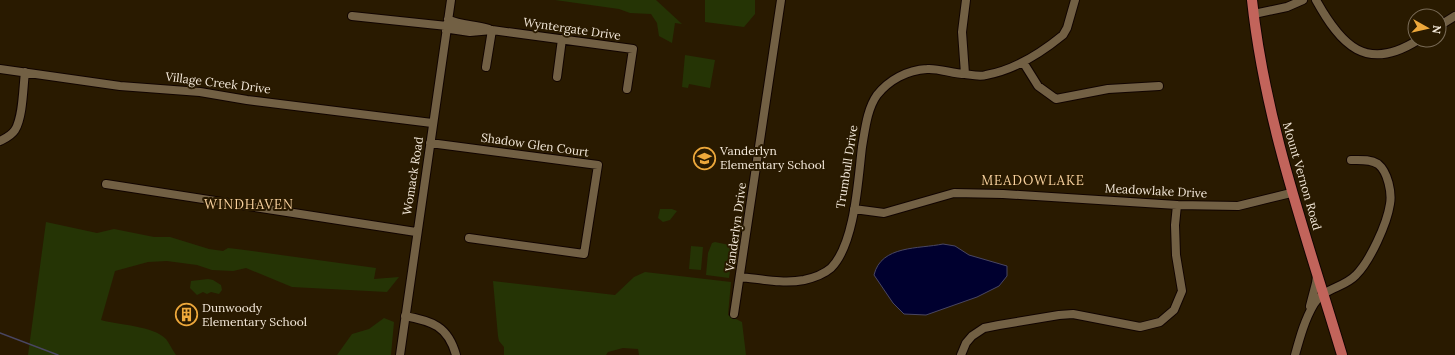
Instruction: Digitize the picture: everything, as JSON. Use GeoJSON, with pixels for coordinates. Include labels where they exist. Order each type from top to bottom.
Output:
{"type":"FeatureCollection","features":[{"type":"Feature","properties":{"kind":"main road","name":"Mount Vernon Road"},"geometry":{"type":"LineString","coordinates":[[1252,0],[1266,94],[1291,193],[1317,271],[1342,355]]}},
{"type":"Feature","properties":{"kind":"street","name":"Womack Road"},"geometry":{"type":"LineString","coordinates":[[400,355],[416,232],[451,0]]}},
{"type":"Feature","properties":{"kind":"street","name":"Vanderlyn Drive"},"geometry":{"type":"LineString","coordinates":[[734,314],[781,0]]}},
{"type":"Feature","properties":{"kind":"street"},"geometry":{"type":"LineString","coordinates":[[965,74],[962,32],[966,0]]}},
{"type":"Feature","properties":{"kind":"street","name":"Trumbull Drive"},"geometry":{"type":"LineString","coordinates":[[740,277],[789,281],[817,276],[830,269],[844,249],[854,209],[865,126],[876,97],[887,84],[910,72],[927,69],[953,74],[985,76],[1023,62],[1063,35],[1067,28],[1075,0]]}},
{"type":"Feature","properties":{"kind":"street"},"geometry":{"type":"LineString","coordinates":[[1254,14],[1287,7],[1303,0]]}},
{"type":"Feature","properties":{"kind":"street"},"geometry":{"type":"LineString","coordinates":[[1316,0],[1334,29],[1346,42],[1364,53],[1389,54],[1407,46]]}},
{"type":"Feature","properties":{"kind":"street","name":"Wyntergate Drive"},"geometry":{"type":"LineString","coordinates":[[352,16],[458,26],[470,32],[492,30],[633,49],[627,89]]}},
{"type":"Feature","properties":{"kind":"street"},"geometry":{"type":"LineString","coordinates":[[486,67],[492,30]]}},
{"type":"Feature","properties":{"kind":"street"},"geometry":{"type":"LineString","coordinates":[[557,77],[562,39]]}},
{"type":"Feature","properties":{"kind":"street"},"geometry":{"type":"LineString","coordinates":[[1023,62],[1038,86],[1056,99],[1108,89],[1159,86]]}},
{"type":"Feature","properties":{"kind":"street","name":"Village Creek Drive"},"geometry":{"type":"LineString","coordinates":[[0,69],[90,82],[193,91],[247,100],[432,123]]}},
{"type":"Feature","properties":{"kind":"street"},"geometry":{"type":"LineString","coordinates":[[0,141],[9,137],[15,130],[19,120],[25,72]]}},
{"type":"Feature","properties":{"kind":"street","name":"Shadow Glen Court"},"geometry":{"type":"LineString","coordinates":[[430,143],[598,165],[584,254],[469,238]]}},
{"type":"Feature","properties":{"kind":"street"},"geometry":{"type":"LineString","coordinates":[[1310,312],[1318,298],[1348,282],[1366,262],[1381,230],[1390,205],[1391,195],[1388,183],[1385,174],[1378,164],[1367,160],[1351,160]]}},
{"type":"Feature","properties":{"kind":"street"},"geometry":{"type":"LineString","coordinates":[[106,184],[416,232]]}},
{"type":"Feature","properties":{"kind":"street","name":"Meadowlake Drive"},"geometry":{"type":"LineString","coordinates":[[854,209],[884,214],[954,193],[1003,194],[1177,205],[1238,206],[1291,193]]}},
{"type":"Feature","properties":{"kind":"street"},"geometry":{"type":"LineString","coordinates":[[960,355],[966,343],[984,328],[1021,321],[1073,314],[1140,327],[1160,322],[1174,310],[1182,291],[1176,247],[1175,225],[1177,205]]}},
{"type":"Feature","properties":{"kind":"street"},"geometry":{"type":"LineString","coordinates":[[1295,355],[1310,312],[1317,271]]}},
{"type":"Feature","properties":{"kind":"street"},"geometry":{"type":"LineString","coordinates":[[1310,312],[1319,307],[1329,313]]}},
{"type":"Feature","properties":{"kind":"street"},"geometry":{"type":"LineString","coordinates":[[405,316],[430,322],[446,332],[452,342],[456,355]]}},
{"type":"Feature","properties":{"kind":"green space"},"geometry":{"type":"Polygon","coordinates":[[[555,0],[656,0],[682,24],[675,23],[672,43],[659,36],[657,23],[651,14],[630,13],[619,9],[555,0]]]}},
{"type":"Feature","properties":{"kind":"green space"},"geometry":{"type":"Polygon","coordinates":[[[705,0],[755,0],[755,14],[744,27],[705,22],[705,0]]]}},
{"type":"Feature","properties":{"kind":"green space"},"geometry":{"type":"Polygon","coordinates":[[[685,55],[715,60],[710,88],[689,84],[688,88],[682,87],[685,55]]]}},
{"type":"Feature","properties":{"kind":"green space"},"geometry":{"type":"Polygon","coordinates":[[[660,209],[672,209],[677,211],[670,220],[663,222],[658,218],[660,209]]]}},
{"type":"Feature","properties":{"kind":"green space"},"geometry":{"type":"Polygon","coordinates":[[[46,222],[97,233],[114,229],[154,237],[170,237],[209,249],[223,251],[228,248],[237,249],[376,268],[374,279],[399,277],[387,292],[292,287],[246,268],[233,271],[212,270],[197,265],[167,261],[148,262],[115,271],[101,320],[153,331],[166,339],[176,355],[28,355],[46,222]]]}},
{"type":"Feature","properties":{"kind":"green space"},"geometry":{"type":"Polygon","coordinates":[[[715,242],[734,246],[729,278],[706,275],[708,253],[712,243],[715,242]]]}},
{"type":"Feature","properties":{"kind":"green space"},"geometry":{"type":"Polygon","coordinates":[[[691,246],[703,247],[701,270],[689,269],[691,246]]]}},
{"type":"Feature","properties":{"kind":"green space"},"geometry":{"type":"Polygon","coordinates":[[[645,272],[731,282],[728,315],[742,322],[746,355],[639,355],[638,349],[623,348],[608,352],[606,355],[504,355],[504,347],[499,341],[498,336],[493,281],[615,295],[634,277],[645,272]]]}},
{"type":"Feature","properties":{"kind":"green space"},"geometry":{"type":"Polygon","coordinates":[[[208,279],[221,285],[222,290],[219,294],[211,292],[207,294],[203,292],[197,295],[190,288],[191,281],[208,279]]]}},
{"type":"Feature","properties":{"kind":"green space"},"geometry":{"type":"Polygon","coordinates":[[[384,318],[394,322],[391,355],[337,355],[352,334],[369,329],[384,318]]]}},
{"type":"Feature","properties":{"kind":"shaded area"},"geometry":{"type":"Polygon","coordinates":[[[943,244],[955,246],[969,255],[1007,266],[1007,276],[999,286],[977,297],[926,315],[904,314],[893,303],[874,275],[878,265],[884,258],[902,250],[943,244]]]}},
{"type":"Feature","properties":{"kind":"waterway"},"geometry":{"type":"LineString","coordinates":[[0,333],[58,355]]}},
{"type":"Feature","properties":{"kind":"place","name":"Vanderlyn Elementary School"},"geometry":{"type":"Point","coordinates":[704,158]}},
{"type":"Feature","properties":{"kind":"place","name":"Dunwoody Elementary School"},"geometry":{"type":"Point","coordinates":[186,315]}},
{"type":"Feature","properties":{"kind":"district","name":"MEADOWLAKE"},"geometry":{"type":"Point","coordinates":[1033,180]}},
{"type":"Feature","properties":{"kind":"district","name":"WINDHAVEN"},"geometry":{"type":"Point","coordinates":[249,204]}}]}
